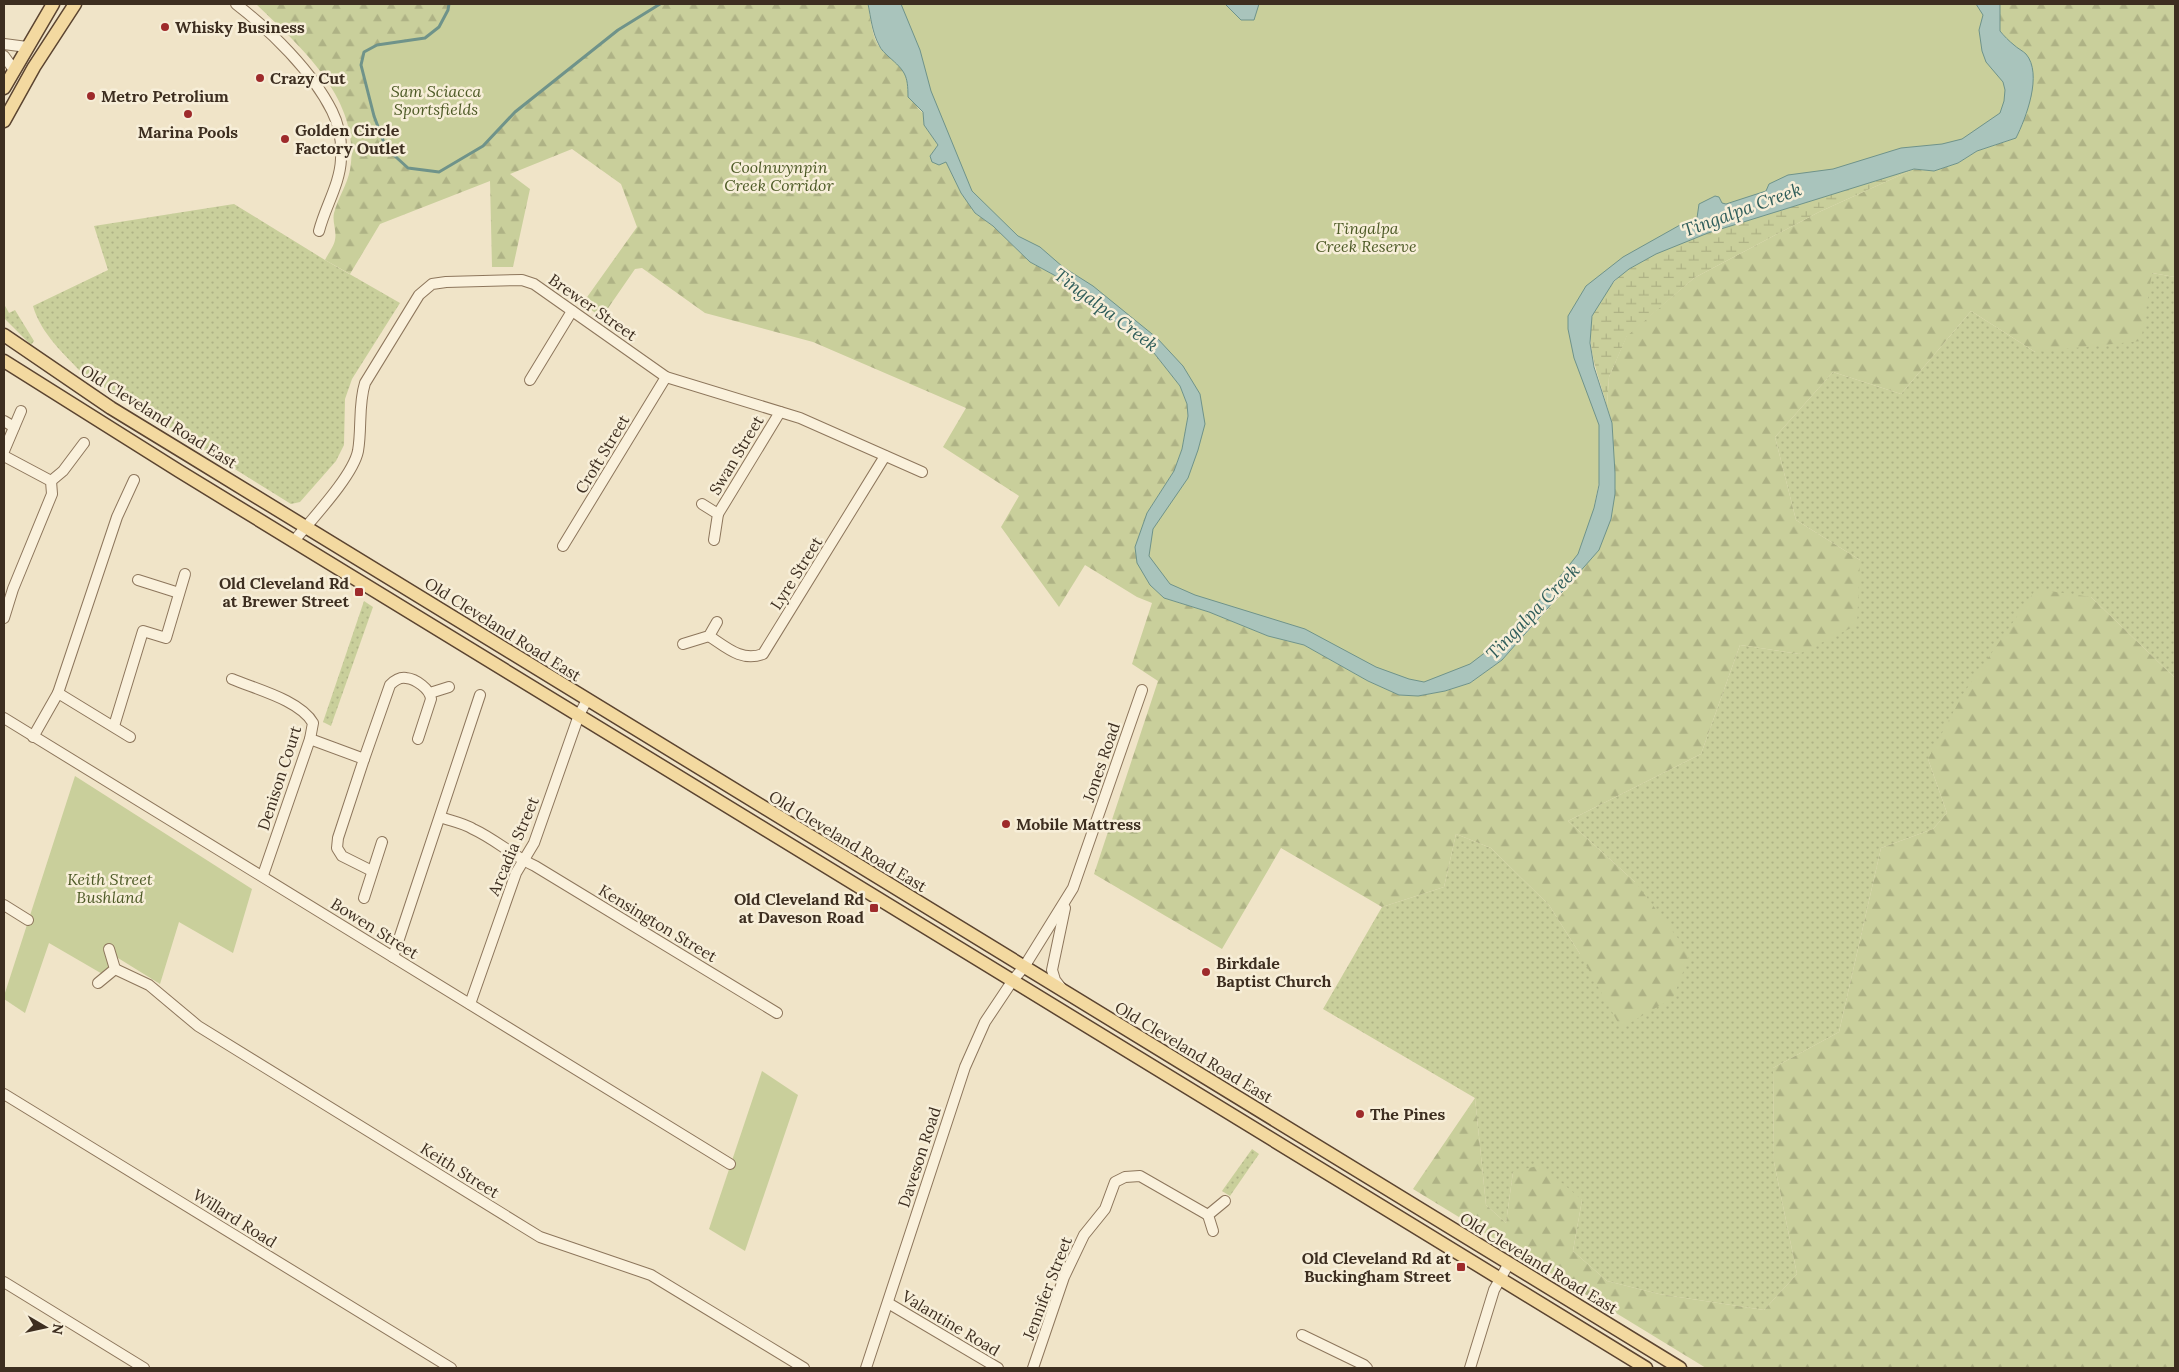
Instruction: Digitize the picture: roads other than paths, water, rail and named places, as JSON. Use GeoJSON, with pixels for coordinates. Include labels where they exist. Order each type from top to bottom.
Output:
{"type":"FeatureCollection","features":[{"type":"Feature","properties":{"kind":"main road"},"geometry":{"type":"LineString","coordinates":[[4,121],[34,67],[75,4]]}},
{"type":"Feature","properties":{"kind":"main road"},"geometry":{"type":"LineString","coordinates":[[4,88],[49,9]]}},
{"type":"Feature","properties":{"kind":"main road","name":"Old Cleveland Road East"},"geometry":{"type":"LineString","coordinates":[[4,335],[111,408],[1680,1368]]}},
{"type":"Feature","properties":{"kind":"main road","name":"Old Cleveland Road East"},"geometry":{"type":"LineString","coordinates":[[4,361],[294,541],[1646,1368]]}},
{"type":"Feature","properties":{"kind":"street"},"geometry":{"type":"LineString","coordinates":[[49,9],[58,4]]}},
{"type":"Feature","properties":{"kind":"street"},"geometry":{"type":"LineString","coordinates":[[236,4],[258,21],[302,68],[318,88],[333,112],[341,140],[341,161],[336,185],[324,211],[319,232]]}},
{"type":"Feature","properties":{"kind":"street"},"geometry":{"type":"LineString","coordinates":[[4,44],[27,47]]}},
{"type":"Feature","properties":{"kind":"street"},"geometry":{"type":"LineString","coordinates":[[4,56],[14,70]]}},
{"type":"Feature","properties":{"kind":"street","name":"Brewer Street"},"geometry":{"type":"LineString","coordinates":[[294,541],[349,472],[358,452],[360,398],[366,383],[419,295],[432,284],[446,282],[522,280],[534,284],[666,377],[800,418],[922,472]]}},
{"type":"Feature","properties":{"kind":"street"},"geometry":{"type":"LineString","coordinates":[[530,380],[572,311]]}},
{"type":"Feature","properties":{"kind":"street","name":"Croft Street"},"geometry":{"type":"LineString","coordinates":[[564,546],[666,377]]}},
{"type":"Feature","properties":{"kind":"street"},"geometry":{"type":"LineString","coordinates":[[4,451],[21,411]]}},
{"type":"Feature","properties":{"kind":"street","name":"Swan Street"},"geometry":{"type":"LineString","coordinates":[[714,540],[718,514],[780,412]]}},
{"type":"Feature","properties":{"kind":"street"},"geometry":{"type":"LineString","coordinates":[[4,421],[14,427]]}},
{"type":"Feature","properties":{"kind":"street"},"geometry":{"type":"LineString","coordinates":[[51,481],[63,471],[84,443]]}},
{"type":"Feature","properties":{"kind":"street"},"geometry":{"type":"LineString","coordinates":[[4,456],[51,481]]}},
{"type":"Feature","properties":{"kind":"street","name":"Lyre Street"},"geometry":{"type":"LineString","coordinates":[[709,636],[739,655],[754,657],[763,654],[885,456]]}},
{"type":"Feature","properties":{"kind":"street"},"geometry":{"type":"LineString","coordinates":[[33,737],[58,693],[116,517],[134,480]]}},
{"type":"Feature","properties":{"kind":"street"},"geometry":{"type":"LineString","coordinates":[[4,618],[13,589],[52,494],[51,481]]}},
{"type":"Feature","properties":{"kind":"street","name":"Swan Street"},"geometry":{"type":"LineString","coordinates":[[702,504],[718,514]]}},
{"type":"Feature","properties":{"kind":"street"},"geometry":{"type":"LineString","coordinates":[[114,726],[143,631],[166,638],[185,574]]}},
{"type":"Feature","properties":{"kind":"street"},"geometry":{"type":"LineString","coordinates":[[138,580],[179,593]]}},
{"type":"Feature","properties":{"kind":"street"},"geometry":{"type":"LineString","coordinates":[[684,644],[709,636],[717,622]]}},
{"type":"Feature","properties":{"kind":"street"},"geometry":{"type":"LineString","coordinates":[[372,871],[342,856],[337,848],[338,838],[390,684],[396,680],[406,678],[426,688],[430,693],[431,699],[418,739]]}},
{"type":"Feature","properties":{"kind":"street","name":"Denison Court"},"geometry":{"type":"LineString","coordinates":[[232,680],[293,704],[310,717],[313,723],[310,739],[263,875]]}},
{"type":"Feature","properties":{"kind":"street"},"geometry":{"type":"LineString","coordinates":[[430,693],[449,687]]}},
{"type":"Feature","properties":{"kind":"street","name":"Jones Road"},"geometry":{"type":"LineString","coordinates":[[1024,967],[1074,888],[1142,690]]}},
{"type":"Feature","properties":{"kind":"street"},"geometry":{"type":"LineString","coordinates":[[58,693],[130,737]]}},
{"type":"Feature","properties":{"kind":"street"},"geometry":{"type":"LineString","coordinates":[[393,957],[480,695]]}},
{"type":"Feature","properties":{"kind":"street","name":"Arcadia Street"},"geometry":{"type":"LineString","coordinates":[[470,1004],[516,873],[534,843],[579,715],[588,700]]}},
{"type":"Feature","properties":{"kind":"street","name":"Bowen Street"},"geometry":{"type":"LineString","coordinates":[[4,718],[263,875],[730,1164]]}},
{"type":"Feature","properties":{"kind":"street"},"geometry":{"type":"LineString","coordinates":[[310,739],[364,759]]}},
{"type":"Feature","properties":{"kind":"street","name":"Kensington Street"},"geometry":{"type":"LineString","coordinates":[[440,817],[484,835],[777,1013]]}},
{"type":"Feature","properties":{"kind":"street"},"geometry":{"type":"LineString","coordinates":[[364,898],[382,842]]}},
{"type":"Feature","properties":{"kind":"street","name":"Jones Road"},"geometry":{"type":"LineString","coordinates":[[1066,992],[1055,980],[1052,970],[1067,900]]}},
{"type":"Feature","properties":{"kind":"street"},"geometry":{"type":"LineString","coordinates":[[4,905],[28,920]]}},
{"type":"Feature","properties":{"kind":"street"},"geometry":{"type":"LineString","coordinates":[[98,983],[115,970],[109,949]]}},
{"type":"Feature","properties":{"kind":"street","name":"Daveson Road"},"geometry":{"type":"LineString","coordinates":[[866,1368],[965,1067],[985,1022],[1024,967]]}},
{"type":"Feature","properties":{"kind":"street","name":"Keith Street"},"geometry":{"type":"LineString","coordinates":[[115,970],[149,986],[198,1026],[540,1237],[652,1275],[804,1368]]}},
{"type":"Feature","properties":{"kind":"street","name":"Willard Road"},"geometry":{"type":"LineString","coordinates":[[4,1094],[451,1368]]}},
{"type":"Feature","properties":{"kind":"street","name":"Jennifer Street"},"geometry":{"type":"LineString","coordinates":[[1033,1368],[1064,1277],[1084,1235],[1105,1209],[1115,1182],[1125,1177],[1140,1176],[1208,1215]]}},
{"type":"Feature","properties":{"kind":"street"},"geometry":{"type":"LineString","coordinates":[[1213,1230],[1208,1215],[1225,1201]]}},
{"type":"Feature","properties":{"kind":"street"},"geometry":{"type":"LineString","coordinates":[[1470,1368],[1494,1290],[1509,1263]]}},
{"type":"Feature","properties":{"kind":"street"},"geometry":{"type":"LineString","coordinates":[[4,1282],[144,1368]]}},
{"type":"Feature","properties":{"kind":"street","name":"Valantine Road"},"geometry":{"type":"LineString","coordinates":[[888,1303],[998,1368]]}},
{"type":"Feature","properties":{"kind":"street"},"geometry":{"type":"LineString","coordinates":[[1302,1335],[1364,1365],[1366,1368]]}},
{"type":"Feature","properties":{"kind":"water","name":"Tingalpa Creek"},"geometry":{"type":"Polygon","coordinates":[[[868,4],[901,4],[920,50],[931,91],[972,191],[1018,236],[1040,247],[1063,267],[1093,286],[1157,338],[1183,366],[1200,394],[1205,424],[1198,450],[1188,478],[1153,529],[1149,556],[1170,584],[1195,595],[1305,629],[1376,667],[1409,679],[1424,682],[1470,664],[1499,642],[1551,588],[1578,554],[1594,508],[1599,485],[1599,425],[1574,358],[1568,329],[1568,316],[1586,286],[1623,257],[1680,225],[1697,218],[1699,204],[1715,196],[1719,197],[1722,203],[1726,204],[1766,191],[1769,184],[1788,175],[1833,169],[1901,148],[1942,144],[1962,139],[2000,113],[2005,90],[2003,82],[1986,62],[1982,51],[1979,30],[1983,15],[1976,4],[2000,4],[2000,31],[2010,42],[2026,54],[2031,63],[2033,84],[2028,108],[2016,138],[1977,151],[1958,163],[1934,171],[1914,169],[1708,233],[1656,254],[1629,269],[1614,281],[1592,316],[1590,343],[1594,367],[1612,423],[1615,473],[1615,494],[1611,519],[1599,550],[1502,660],[1470,683],[1445,691],[1418,696],[1399,695],[1368,681],[1304,645],[1268,636],[1209,612],[1164,598],[1150,585],[1137,563],[1135,547],[1147,513],[1174,471],[1182,449],[1188,416],[1187,404],[1180,386],[1154,353],[1083,295],[1054,275],[1030,262],[993,226],[975,213],[961,193],[946,162],[939,165],[932,162],[930,156],[938,145],[924,125],[923,112],[908,97],[904,74],[899,66],[880,47],[873,30],[868,4]]]}},
{"type":"Feature","properties":{"kind":"water"},"geometry":{"type":"Polygon","coordinates":[[[1225,4],[1259,4],[1254,20],[1241,20],[1225,4]]]}},
{"type":"Feature","properties":{"kind":"waterway"},"geometry":{"type":"LineString","coordinates":[[449,4],[439,27],[425,38],[377,45],[364,52],[361,65],[374,116],[386,148],[408,168],[439,172],[483,146],[515,112],[618,30],[660,4]]}},
{"type":"Feature","properties":{"kind":"place","name":"Whisky Business"},"geometry":{"type":"Point","coordinates":[165,27]}},
{"type":"Feature","properties":{"kind":"place","name":"Crazy Cut"},"geometry":{"type":"Point","coordinates":[260,78]}},
{"type":"Feature","properties":{"kind":"place","name":"Metro Petrolium"},"geometry":{"type":"Point","coordinates":[91,96]}},
{"type":"Feature","properties":{"kind":"place","name":"Marina Pools"},"geometry":{"type":"Point","coordinates":[188,114]}},
{"type":"Feature","properties":{"kind":"place","name":"Golden Circle Factory Outlet"},"geometry":{"type":"Point","coordinates":[285,139]}},
{"type":"Feature","properties":{"kind":"place","name":"Old Cleveland Rd at Brewer Street"},"geometry":{"type":"Point","coordinates":[359,592]}},
{"type":"Feature","properties":{"kind":"place","name":"Mobile Mattress"},"geometry":{"type":"Point","coordinates":[1006,824]}},
{"type":"Feature","properties":{"kind":"place","name":"Old Cleveland Rd at Daveson Road"},"geometry":{"type":"Point","coordinates":[874,908]}},
{"type":"Feature","properties":{"kind":"place","name":"Birkdale Baptist Church"},"geometry":{"type":"Point","coordinates":[1206,972]}},
{"type":"Feature","properties":{"kind":"place","name":"The Pines"},"geometry":{"type":"Point","coordinates":[1360,1114]}},
{"type":"Feature","properties":{"kind":"place","name":"Old Cleveland Rd at Buckingham Street"},"geometry":{"type":"Point","coordinates":[1461,1267]}},
{"type":"Feature","properties":{"kind":"park label","name":"Sam Sciacca Sportsfields"},"geometry":{"type":"Point","coordinates":[436,100]}},
{"type":"Feature","properties":{"kind":"park label","name":"Coolnwynpin Creek Corridor"},"geometry":{"type":"Point","coordinates":[779,176]}},
{"type":"Feature","properties":{"kind":"park label","name":"Tingalpa Creek Reserve"},"geometry":{"type":"Point","coordinates":[1366,237]}},
{"type":"Feature","properties":{"kind":"park label","name":"Keith Street Bushland"},"geometry":{"type":"Point","coordinates":[110,888]}}]}
